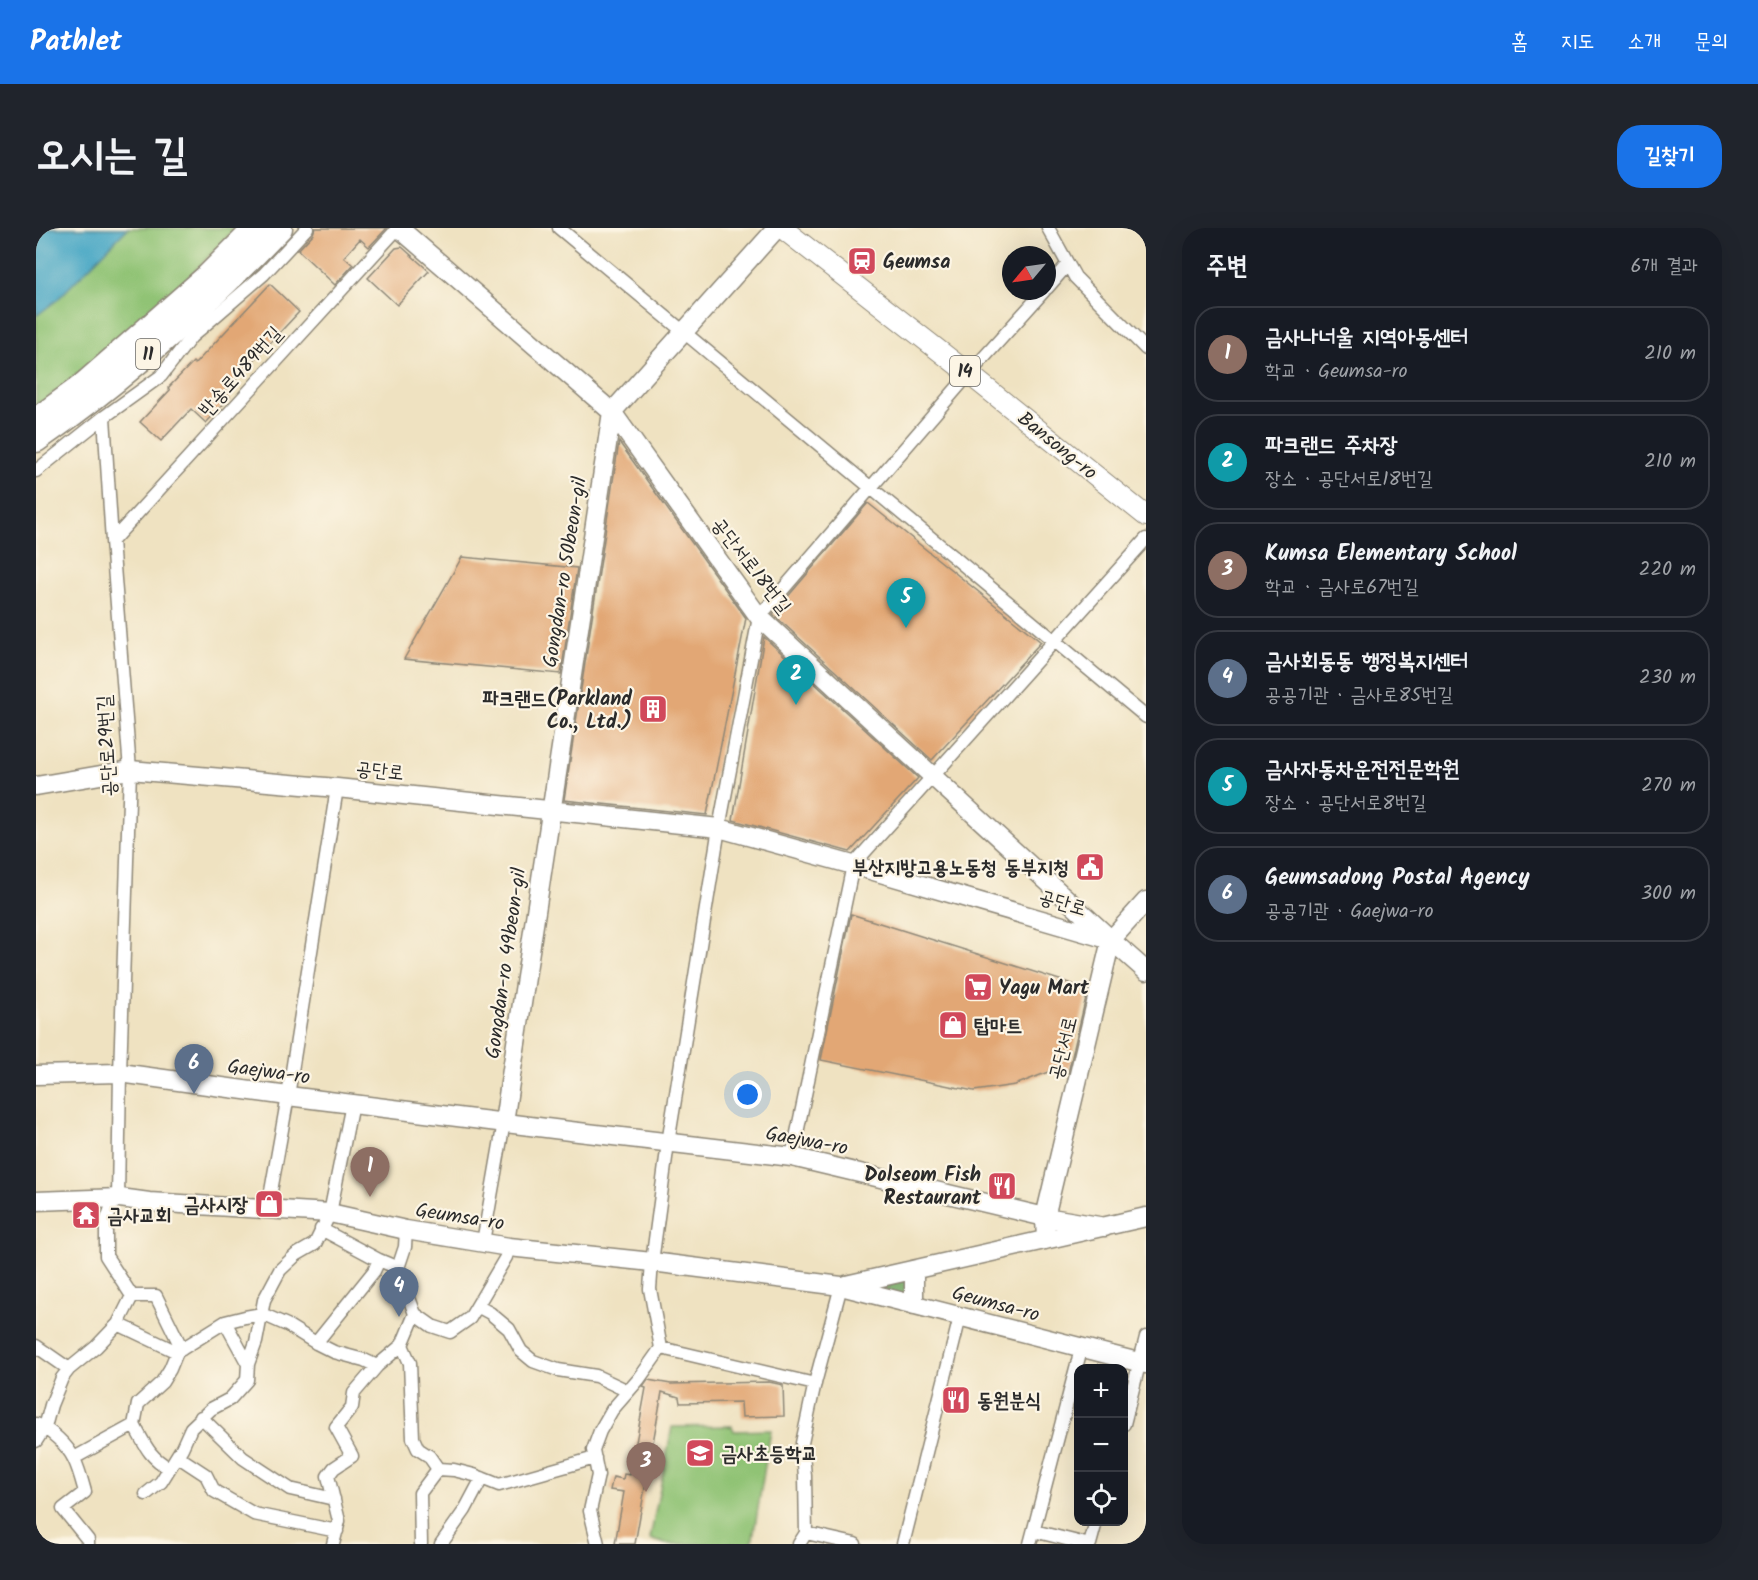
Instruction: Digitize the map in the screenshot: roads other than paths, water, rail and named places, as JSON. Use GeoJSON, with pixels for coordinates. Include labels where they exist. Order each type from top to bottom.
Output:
{"type":"FeatureCollection","features":[{"type":"Feature","properties":{"kind":"highway","name":"11"},"geometry":{"type":"LineString","coordinates":[[36,440],[69,417],[168,337],[245,252],[256,228]]}},
{"type":"Feature","properties":{"kind":"highway","name":"11"},"geometry":{"type":"LineString","coordinates":[[36,420],[80,388],[208,276],[280,228]]}},
{"type":"Feature","properties":{"kind":"main road","name":"Bansong-ro"},"geometry":{"type":"LineString","coordinates":[[782,228],[1146,516]]}},
{"type":"Feature","properties":{"kind":"street"},"geometry":{"type":"LineString","coordinates":[[36,471],[104,417],[161,376],[190,337],[264,274],[307,228]]}},
{"type":"Feature","properties":{"kind":"street","name":"공단서로18번길"},"geometry":{"type":"LineString","coordinates":[[399,228],[612,412],[759,616],[1111,940]]}},
{"type":"Feature","properties":{"kind":"street","name":"반송로489번길"},"geometry":{"type":"LineString","coordinates":[[112,541],[399,228]]}},
{"type":"Feature","properties":{"kind":"street"},"geometry":{"type":"LineString","coordinates":[[559,228],[1146,717]]}},
{"type":"Feature","properties":{"kind":"street"},"geometry":{"type":"LineString","coordinates":[[612,412],[777,228]]}},
{"type":"Feature","properties":{"kind":"street"},"geometry":{"type":"LineString","coordinates":[[1048,228],[1075,277],[1146,349]]}},
{"type":"Feature","properties":{"kind":"street"},"geometry":{"type":"LineString","coordinates":[[1056,278],[1068,265]]}},
{"type":"Feature","properties":{"kind":"street"},"geometry":{"type":"LineString","coordinates":[[598,1544],[590,1511],[598,1475],[593,1450],[600,1431],[612,1410],[661,1348],[650,1289],[652,1262],[668,1143],[719,828],[759,616],[1036,300]]}},
{"type":"Feature","properties":{"kind":"street","name":"Gongdan-ro 50beon-gil"},"geometry":{"type":"LineString","coordinates":[[551,811],[612,412]]}},
{"type":"Feature","properties":{"kind":"street","name":"공단로29번길"},"geometry":{"type":"LineString","coordinates":[[104,417],[130,770],[118,1198]]}},
{"type":"Feature","properties":{"kind":"street"},"geometry":{"type":"LineString","coordinates":[[792,1157],[853,865],[1146,539]]}},
{"type":"Feature","properties":{"kind":"street","name":"공단로"},"geometry":{"type":"LineString","coordinates":[[36,786],[130,770],[337,788],[719,828],[1111,940],[1146,971]]}},
{"type":"Feature","properties":{"kind":"street"},"geometry":{"type":"LineString","coordinates":[[268,1208],[337,788]]}},
{"type":"Feature","properties":{"kind":"street","name":"Gongdan-ro 49beon-gil"},"geometry":{"type":"LineString","coordinates":[[504,1122],[551,811]]}},
{"type":"Feature","properties":{"kind":"street","name":"공단서로"},"geometry":{"type":"LineString","coordinates":[[1046,1240],[1045,1217],[1111,940],[1146,901]]}},
{"type":"Feature","properties":{"kind":"street","name":"Gaejwa-ro"},"geometry":{"type":"LineString","coordinates":[[36,1075],[120,1073],[288,1096],[792,1157],[1045,1217],[1105,1227],[1146,1217]]}},
{"type":"Feature","properties":{"kind":"street"},"geometry":{"type":"LineString","coordinates":[[146,1494],[161,1482],[191,1428],[211,1409],[230,1399],[247,1380],[248,1364],[256,1342],[264,1300],[280,1270],[296,1255],[315,1244],[325,1221],[352,1104]]}},
{"type":"Feature","properties":{"kind":"street"},"geometry":{"type":"LineString","coordinates":[[483,1242],[504,1122]]}},
{"type":"Feature","properties":{"kind":"street"},"geometry":{"type":"LineString","coordinates":[[118,1198],[112,1205],[106,1222],[106,1256],[132,1296]]}},
{"type":"Feature","properties":{"kind":"street","name":"Geumsa-ro"},"geometry":{"type":"LineString","coordinates":[[36,1201],[118,1198],[268,1208],[325,1221],[406,1230],[509,1247],[841,1286],[1143,1363]]}},
{"type":"Feature","properties":{"kind":"street"},"geometry":{"type":"LineString","coordinates":[[325,1221],[379,1260],[398,1268]]}},
{"type":"Feature","properties":{"kind":"street","name":"Geumsa-ro"},"geometry":{"type":"LineString","coordinates":[[841,1286],[1105,1227]]}},
{"type":"Feature","properties":{"kind":"street"},"geometry":{"type":"LineString","coordinates":[[406,1230],[405,1247],[398,1268],[415,1314],[432,1326],[450,1332],[470,1318],[506,1257],[509,1247]]}},
{"type":"Feature","properties":{"kind":"street"},"geometry":{"type":"LineString","coordinates":[[316,1343],[374,1271],[379,1260]]}},
{"type":"Feature","properties":{"kind":"street"},"geometry":{"type":"LineString","coordinates":[[914,1269],[914,1305]]}},
{"type":"Feature","properties":{"kind":"street"},"geometry":{"type":"LineString","coordinates":[[799,1544],[806,1533],[802,1443],[814,1384],[841,1286]]}},
{"type":"Feature","properties":{"kind":"street"},"geometry":{"type":"LineString","coordinates":[[36,1441],[40,1426],[62,1378],[118,1324],[132,1296]]}},
{"type":"Feature","properties":{"kind":"street"},"geometry":{"type":"LineString","coordinates":[[132,1296],[156,1296],[179,1351]]}},
{"type":"Feature","properties":{"kind":"street"},"geometry":{"type":"LineString","coordinates":[[477,1306],[490,1312],[509,1329],[521,1350],[533,1361],[558,1370],[596,1376],[628,1391]]}},
{"type":"Feature","properties":{"kind":"street"},"geometry":{"type":"LineString","coordinates":[[169,1468],[156,1461],[134,1425],[138,1404],[162,1382],[179,1351],[225,1322],[262,1314],[287,1325],[334,1352],[377,1366]]}},
{"type":"Feature","properties":{"kind":"street"},"geometry":{"type":"LineString","coordinates":[[333,1544],[339,1521],[328,1476],[334,1468],[352,1456],[336,1427],[352,1407],[354,1393],[377,1366],[402,1346],[415,1314]]}},
{"type":"Feature","properties":{"kind":"street"},"geometry":{"type":"LineString","coordinates":[[903,1544],[960,1317]]}},
{"type":"Feature","properties":{"kind":"street"},"geometry":{"type":"LineString","coordinates":[[225,1322],[248,1364]]}},
{"type":"Feature","properties":{"kind":"street"},"geometry":{"type":"LineString","coordinates":[[118,1324],[179,1351]]}},
{"type":"Feature","properties":{"kind":"street"},"geometry":{"type":"LineString","coordinates":[[1126,1418],[1143,1363],[1146,1337]]}},
{"type":"Feature","properties":{"kind":"street"},"geometry":{"type":"LineString","coordinates":[[36,1346],[69,1369]]}},
{"type":"Feature","properties":{"kind":"street"},"geometry":{"type":"LineString","coordinates":[[402,1346],[410,1363],[413,1438],[418,1449],[429,1456],[438,1469]]}},
{"type":"Feature","properties":{"kind":"street"},"geometry":{"type":"LineString","coordinates":[[661,1348],[814,1384]]}},
{"type":"Feature","properties":{"kind":"street"},"geometry":{"type":"LineString","coordinates":[[1030,1544],[1081,1349]]}},
{"type":"Feature","properties":{"kind":"street"},"geometry":{"type":"LineString","coordinates":[[201,1417],[243,1458],[290,1489],[334,1499]]}},
{"type":"Feature","properties":{"kind":"street"},"geometry":{"type":"LineString","coordinates":[[74,1458],[134,1425]]}},
{"type":"Feature","properties":{"kind":"street"},"geometry":{"type":"LineString","coordinates":[[40,1426],[53,1434],[74,1458],[85,1492],[63,1509],[88,1540],[88,1544]]}},
{"type":"Feature","properties":{"kind":"street"},"geometry":{"type":"LineString","coordinates":[[177,1456],[206,1475],[214,1491],[254,1514],[337,1531]]}},
{"type":"Feature","properties":{"kind":"street"},"geometry":{"type":"LineString","coordinates":[[438,1469],[454,1470],[500,1485],[595,1458]]}},
{"type":"Feature","properties":{"kind":"street"},"geometry":{"type":"LineString","coordinates":[[421,1544],[420,1492],[438,1469]]}},
{"type":"Feature","properties":{"kind":"street"},"geometry":{"type":"LineString","coordinates":[[441,1544],[465,1510],[482,1478]]}},
{"type":"Feature","properties":{"kind":"street"},"geometry":{"type":"LineString","coordinates":[[1090,1544],[1095,1526]]}},
{"type":"Feature","properties":{"kind":"street"},"geometry":{"type":"LineString","coordinates":[[1034,1530],[1086,1544]]}},
{"type":"Feature","properties":{"kind":"street"},"geometry":{"type":"LineString","coordinates":[[806,1533],[855,1544]]}},
{"type":"Feature","properties":{"kind":"water"},"geometry":{"type":"Polygon","coordinates":[[[38,228],[128,228],[57,300],[36,316],[36,230],[38,228]]]}},
{"type":"Feature","properties":{"kind":"place","name":"Geumsa"},"geometry":{"type":"Point","coordinates":[862,261]}},
{"type":"Feature","properties":{"kind":"place","name":"금사자동차운전전문학원"},"geometry":{"type":"Point","coordinates":[906,628]}},
{"type":"Feature","properties":{"kind":"place","name":"파크랜드 주차장"},"geometry":{"type":"Point","coordinates":[796,705]}},
{"type":"Feature","properties":{"kind":"place","name":"파크랜드(Parkland Co., Ltd.)"},"geometry":{"type":"Point","coordinates":[653,709]}},
{"type":"Feature","properties":{"kind":"place","name":"부산지방고용노동청 동부지청"},"geometry":{"type":"Point","coordinates":[1090,867]}},
{"type":"Feature","properties":{"kind":"place","name":"Yagu Mart"},"geometry":{"type":"Point","coordinates":[978,987]}},
{"type":"Feature","properties":{"kind":"place","name":"탑마트"},"geometry":{"type":"Point","coordinates":[953,1025]}},
{"type":"Feature","properties":{"kind":"place","name":"Geumsadong Postal Agency"},"geometry":{"type":"Point","coordinates":[194,1094]}},
{"type":"Feature","properties":{"kind":"place","name":"Dolseom Fish Restaurant"},"geometry":{"type":"Point","coordinates":[1002,1186]}},
{"type":"Feature","properties":{"kind":"place","name":"금사나너울 지역아동센터"},"geometry":{"type":"Point","coordinates":[370,1197]}},
{"type":"Feature","properties":{"kind":"place","name":"금사시장"},"geometry":{"type":"Point","coordinates":[269,1204]}},
{"type":"Feature","properties":{"kind":"place","name":"금사교회"},"geometry":{"type":"Point","coordinates":[86,1215]}},
{"type":"Feature","properties":{"kind":"place","name":"금사회동동 행정복지센터"},"geometry":{"type":"Point","coordinates":[399,1317]}},
{"type":"Feature","properties":{"kind":"place","name":"동원분식"},"geometry":{"type":"Point","coordinates":[956,1400]}},
{"type":"Feature","properties":{"kind":"place","name":"금사초등학교"},"geometry":{"type":"Point","coordinates":[700,1453]}},
{"type":"Feature","properties":{"kind":"place","name":"Kumsa Elementary School"},"geometry":{"type":"Point","coordinates":[646,1492]}}]}
